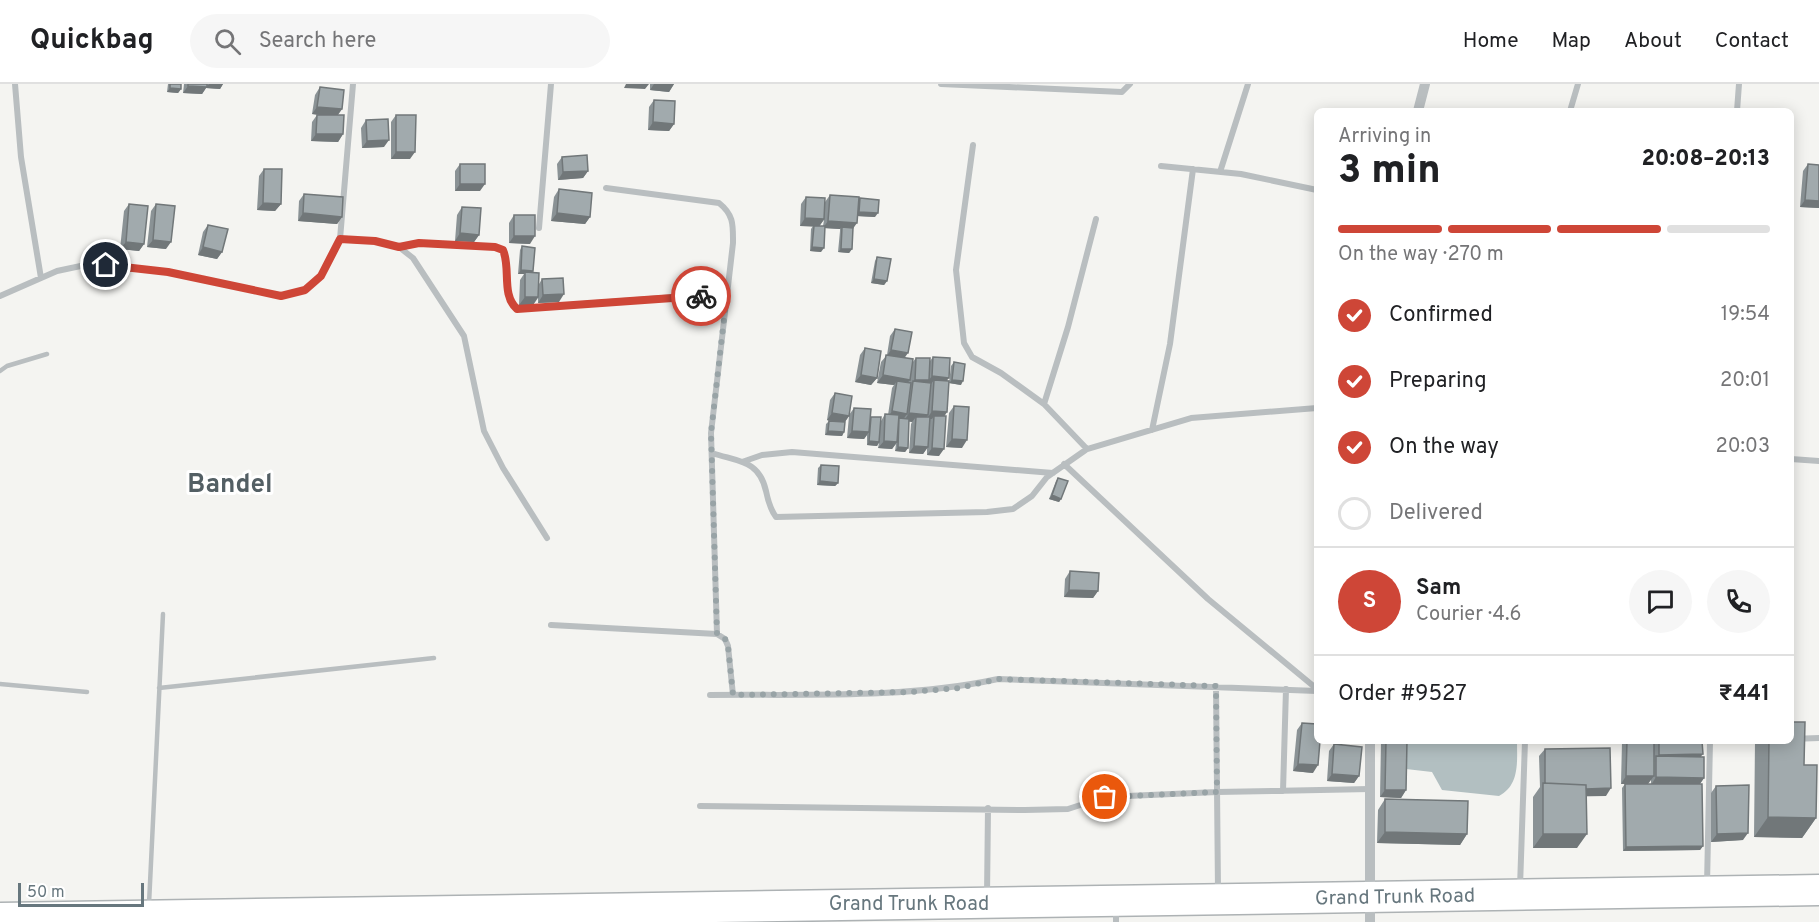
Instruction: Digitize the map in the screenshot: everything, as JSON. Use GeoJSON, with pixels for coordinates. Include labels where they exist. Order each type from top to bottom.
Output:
{"type":"FeatureCollection","features":[{"type":"Feature","properties":{"kind":"main road","name":"Grand Trunk Road"},"geometry":{"type":"LineString","coordinates":[[0,918],[414,917],[908,908],[987,903],[1116,912],[1218,900],[1370,909],[1520,894],[1819,890]]}},
{"type":"Feature","properties":{"kind":"street"},"geometry":{"type":"LineString","coordinates":[[15,84],[21,157],[42,278]]}},
{"type":"Feature","properties":{"kind":"street"},"geometry":{"type":"LineString","coordinates":[[0,296],[57,271],[90,264],[123,265],[168,272],[281,296],[305,290],[321,276],[340,239],[353,84]]}},
{"type":"Feature","properties":{"kind":"street"},"geometry":{"type":"LineString","coordinates":[[539,228],[551,84]]}},
{"type":"Feature","properties":{"kind":"street"},"geometry":{"type":"LineString","coordinates":[[941,84],[1122,92],[1130,84]]}},
{"type":"Feature","properties":{"kind":"street"},"geometry":{"type":"LineString","coordinates":[[1220,172],[1248,84]]}},
{"type":"Feature","properties":{"kind":"street"},"geometry":{"type":"LineString","coordinates":[[1419,108],[1425,84]]}},
{"type":"Feature","properties":{"kind":"street"},"geometry":{"type":"LineString","coordinates":[[1571,108],[1578,84]]}},
{"type":"Feature","properties":{"kind":"street"},"geometry":{"type":"LineString","coordinates":[[1737,108],[1739,84]]}},
{"type":"Feature","properties":{"kind":"street"},"geometry":{"type":"LineString","coordinates":[[973,145],[956,270],[963,343],[972,357],[1000,373],[1044,404],[1087,449]]}},
{"type":"Feature","properties":{"kind":"street"},"geometry":{"type":"LineString","coordinates":[[1161,166],[1220,172],[1314,188]]}},
{"type":"Feature","properties":{"kind":"street"},"geometry":{"type":"LineString","coordinates":[[1152,430],[1170,344],[1193,169]]}},
{"type":"Feature","properties":{"kind":"street"},"geometry":{"type":"LineString","coordinates":[[606,188],[719,203],[730,211],[733,217],[733,243],[711,433],[717,634]]}},
{"type":"Feature","properties":{"kind":"street"},"geometry":{"type":"LineString","coordinates":[[1044,404],[1068,327],[1096,219]]}},
{"type":"Feature","properties":{"kind":"street"},"geometry":{"type":"LineString","coordinates":[[340,239],[375,241],[399,247],[413,258],[464,336],[484,431],[502,468],[547,538]]}},
{"type":"Feature","properties":{"kind":"street"},"geometry":{"type":"LineString","coordinates":[[399,247],[419,243],[495,247],[503,250],[507,259],[508,295],[517,309],[727,293]]}},
{"type":"Feature","properties":{"kind":"street"},"geometry":{"type":"LineString","coordinates":[[712,453],[756,467],[762,476],[770,509],[776,517],[987,512],[1013,509],[1032,496],[1054,472],[1087,449],[1191,418],[1314,408]]}},
{"type":"Feature","properties":{"kind":"street"},"geometry":{"type":"LineString","coordinates":[[740,462],[762,455],[792,452],[1054,472]]}},
{"type":"Feature","properties":{"kind":"street"},"geometry":{"type":"LineString","coordinates":[[1794,459],[1819,461]]}},
{"type":"Feature","properties":{"kind":"street"},"geometry":{"type":"LineString","coordinates":[[1065,464],[1208,598],[1314,687]]}},
{"type":"Feature","properties":{"kind":"street"},"geometry":{"type":"LineString","coordinates":[[551,625],[717,634],[725,639],[728,646],[733,695]]}},
{"type":"Feature","properties":{"kind":"street"},"geometry":{"type":"LineString","coordinates":[[710,695],[911,692],[959,688],[998,679],[1314,690]]}},
{"type":"Feature","properties":{"kind":"street"},"geometry":{"type":"LineString","coordinates":[[1216,686],[1218,900]]}},
{"type":"Feature","properties":{"kind":"street"},"geometry":{"type":"LineString","coordinates":[[1283,791],[1286,689]]}},
{"type":"Feature","properties":{"kind":"street"},"geometry":{"type":"LineString","coordinates":[[1794,739],[1819,738]]}},
{"type":"Feature","properties":{"kind":"street"},"geometry":{"type":"LineString","coordinates":[[1370,744],[1370,909]]}},
{"type":"Feature","properties":{"kind":"street"},"geometry":{"type":"LineString","coordinates":[[1520,894],[1525,744]]}},
{"type":"Feature","properties":{"kind":"street"},"geometry":{"type":"LineString","coordinates":[[1707,891],[1710,744]]}},
{"type":"Feature","properties":{"kind":"street"},"geometry":{"type":"LineString","coordinates":[[700,806],[1025,810],[1068,808],[1105,797],[1370,789]]}},
{"type":"Feature","properties":{"kind":"street"},"geometry":{"type":"LineString","coordinates":[[987,903],[988,808]]}},
{"type":"Feature","properties":{"kind":"lane"},"geometry":{"type":"LineString","coordinates":[[0,371],[7,366],[47,354]]}},
{"type":"Feature","properties":{"kind":"lane"},"geometry":{"type":"LineString","coordinates":[[149,916],[163,614]]}},
{"type":"Feature","properties":{"kind":"lane"},"geometry":{"type":"LineString","coordinates":[[159,688],[434,658]]}},
{"type":"Feature","properties":{"kind":"lane"},"geometry":{"type":"LineString","coordinates":[[0,684],[87,692]]}},
{"type":"Feature","properties":{"kind":"shaded area"},"geometry":{"type":"Polygon","coordinates":[[[1406,744],[1517,744],[1514,779],[1511,786],[1499,796],[1442,790],[1432,772],[1406,769],[1406,744]]]}},
{"type":"Feature","properties":{"kind":"building"},"geometry":{"type":"Polygon","coordinates":[[[170,84],[181,84],[181,89],[170,88],[170,84]]]}},
{"type":"Feature","properties":{"kind":"building"},"geometry":{"type":"Polygon","coordinates":[[[188,84],[207,84],[207,87],[188,86],[188,84]]]}},
{"type":"Feature","properties":{"kind":"building"},"geometry":{"type":"Polygon","coordinates":[[[320,87],[344,90],[342,109],[317,107],[320,87]]]}},
{"type":"Feature","properties":{"kind":"building"},"geometry":{"type":"Polygon","coordinates":[[[654,100],[675,101],[674,124],[653,122],[654,100]]]}},
{"type":"Feature","properties":{"kind":"building"},"geometry":{"type":"Polygon","coordinates":[[[317,115],[344,115],[343,134],[316,134],[317,115]]]}},
{"type":"Feature","properties":{"kind":"building"},"geometry":{"type":"Polygon","coordinates":[[[396,115],[416,115],[415,152],[396,152],[396,115]]]}},
{"type":"Feature","properties":{"kind":"building"},"geometry":{"type":"Polygon","coordinates":[[[388,119],[389,140],[367,141],[366,120],[388,119]]]}},
{"type":"Feature","properties":{"kind":"building"},"geometry":{"type":"Polygon","coordinates":[[[587,155],[588,171],[563,172],[562,157],[587,155]]]}},
{"type":"Feature","properties":{"kind":"building"},"geometry":{"type":"Polygon","coordinates":[[[460,164],[485,164],[485,184],[460,184],[460,164]]]}},
{"type":"Feature","properties":{"kind":"building"},"geometry":{"type":"Polygon","coordinates":[[[1808,164],[1819,165],[1819,201],[1805,200],[1808,164]]]}},
{"type":"Feature","properties":{"kind":"building"},"geometry":{"type":"Polygon","coordinates":[[[264,169],[282,169],[281,204],[263,203],[264,169]]]}},
{"type":"Feature","properties":{"kind":"building"},"geometry":{"type":"Polygon","coordinates":[[[559,189],[592,193],[590,217],[557,213],[559,189]]]}},
{"type":"Feature","properties":{"kind":"building"},"geometry":{"type":"Polygon","coordinates":[[[304,194],[343,197],[342,217],[303,213],[304,194]]]}},
{"type":"Feature","properties":{"kind":"building"},"geometry":{"type":"Polygon","coordinates":[[[830,195],[859,197],[857,223],[828,221],[830,195]]]}},
{"type":"Feature","properties":{"kind":"building"},"geometry":{"type":"Polygon","coordinates":[[[806,197],[825,198],[824,219],[805,218],[806,197]]]}},
{"type":"Feature","properties":{"kind":"building"},"geometry":{"type":"Polygon","coordinates":[[[860,198],[879,200],[878,213],[859,212],[860,198]]]}},
{"type":"Feature","properties":{"kind":"building"},"geometry":{"type":"Polygon","coordinates":[[[129,204],[148,206],[144,244],[126,242],[129,204]]]}},
{"type":"Feature","properties":{"kind":"building"},"geometry":{"type":"Polygon","coordinates":[[[156,204],[175,206],[171,242],[153,240],[156,204]]]}},
{"type":"Feature","properties":{"kind":"building"},"geometry":{"type":"Polygon","coordinates":[[[462,207],[481,208],[479,235],[460,233],[462,207]]]}},
{"type":"Feature","properties":{"kind":"building"},"geometry":{"type":"Polygon","coordinates":[[[514,215],[535,215],[535,236],[514,236],[514,215]]]}},
{"type":"Feature","properties":{"kind":"building"},"geometry":{"type":"Polygon","coordinates":[[[208,225],[228,229],[222,252],[203,247],[208,225]]]}},
{"type":"Feature","properties":{"kind":"building"},"geometry":{"type":"Polygon","coordinates":[[[814,226],[825,226],[824,248],[812,247],[814,226]]]}},
{"type":"Feature","properties":{"kind":"building"},"geometry":{"type":"Polygon","coordinates":[[[842,227],[853,228],[852,249],[841,249],[842,227]]]}},
{"type":"Feature","properties":{"kind":"building"},"geometry":{"type":"Polygon","coordinates":[[[522,246],[535,248],[533,271],[521,270],[522,246]]]}},
{"type":"Feature","properties":{"kind":"building"},"geometry":{"type":"Polygon","coordinates":[[[877,257],[891,259],[887,281],[874,279],[877,257]]]}},
{"type":"Feature","properties":{"kind":"building"},"geometry":{"type":"Polygon","coordinates":[[[525,272],[539,273],[538,297],[525,297],[525,272]]]}},
{"type":"Feature","properties":{"kind":"building"},"geometry":{"type":"Polygon","coordinates":[[[563,278],[564,294],[543,295],[542,279],[563,278]]]}},
{"type":"Feature","properties":{"kind":"building"},"geometry":{"type":"Polygon","coordinates":[[[895,329],[912,332],[908,353],[891,350],[895,329]]]}},
{"type":"Feature","properties":{"kind":"building"},"geometry":{"type":"Polygon","coordinates":[[[865,348],[881,351],[877,378],[861,375],[865,348]]]}},
{"type":"Feature","properties":{"kind":"building"},"geometry":{"type":"Polygon","coordinates":[[[886,355],[913,359],[910,380],[883,375],[886,355]]]}},
{"type":"Feature","properties":{"kind":"building"},"geometry":{"type":"Polygon","coordinates":[[[933,357],[950,358],[949,378],[932,376],[933,357]]]}},
{"type":"Feature","properties":{"kind":"building"},"geometry":{"type":"Polygon","coordinates":[[[916,358],[930,358],[929,380],[915,380],[916,358]]]}},
{"type":"Feature","properties":{"kind":"building"},"geometry":{"type":"Polygon","coordinates":[[[954,362],[965,364],[963,381],[952,380],[954,362]]]}},
{"type":"Feature","properties":{"kind":"building"},"geometry":{"type":"Polygon","coordinates":[[[934,380],[949,381],[947,412],[932,411],[934,380]]]}},
{"type":"Feature","properties":{"kind":"building"},"geometry":{"type":"Polygon","coordinates":[[[897,381],[911,383],[907,414],[892,411],[897,381]]]}},
{"type":"Feature","properties":{"kind":"building"},"geometry":{"type":"Polygon","coordinates":[[[913,381],[931,383],[928,415],[909,413],[913,381]]]}},
{"type":"Feature","properties":{"kind":"building"},"geometry":{"type":"Polygon","coordinates":[[[835,393],[852,396],[849,416],[832,413],[835,393]]]}},
{"type":"Feature","properties":{"kind":"building"},"geometry":{"type":"Polygon","coordinates":[[[954,406],[969,407],[967,440],[952,439],[954,406]]]}},
{"type":"Feature","properties":{"kind":"building"},"geometry":{"type":"Polygon","coordinates":[[[854,408],[871,409],[869,432],[852,431],[854,408]]]}},
{"type":"Feature","properties":{"kind":"building"},"geometry":{"type":"Polygon","coordinates":[[[885,414],[899,415],[897,442],[884,441],[885,414]]]}},
{"type":"Feature","properties":{"kind":"building"},"geometry":{"type":"Polygon","coordinates":[[[934,416],[946,416],[944,449],[932,448],[934,416]]]}},
{"type":"Feature","properties":{"kind":"building"},"geometry":{"type":"Polygon","coordinates":[[[871,417],[881,417],[879,442],[869,441],[871,417]]]}},
{"type":"Feature","properties":{"kind":"building"},"geometry":{"type":"Polygon","coordinates":[[[916,417],[930,417],[928,447],[914,446],[916,417]]]}},
{"type":"Feature","properties":{"kind":"building"},"geometry":{"type":"Polygon","coordinates":[[[899,418],[909,419],[908,448],[898,447],[899,418]]]}},
{"type":"Feature","properties":{"kind":"building"},"geometry":{"type":"Polygon","coordinates":[[[829,421],[845,422],[844,432],[828,431],[829,421]]]}},
{"type":"Feature","properties":{"kind":"building"},"geometry":{"type":"Polygon","coordinates":[[[821,465],[839,466],[838,483],[820,481],[821,465]]]}},
{"type":"Feature","properties":{"kind":"building"},"geometry":{"type":"Polygon","coordinates":[[[1058,478],[1068,481],[1061,499],[1052,495],[1058,478]]]}},
{"type":"Feature","properties":{"kind":"building"},"geometry":{"type":"Polygon","coordinates":[[[1070,571],[1099,573],[1098,591],[1069,590],[1070,571]]]}},
{"type":"Feature","properties":{"kind":"building"},"geometry":{"type":"Polygon","coordinates":[[[1794,722],[1805,722],[1804,765],[1817,765],[1816,818],[1768,817],[1769,744],[1794,744],[1794,722]]]}},
{"type":"Feature","properties":{"kind":"building"},"geometry":{"type":"Polygon","coordinates":[[[1302,723],[1314,724],[1314,744],[1320,744],[1318,765],[1298,764],[1302,723]]]}},
{"type":"Feature","properties":{"kind":"building"},"geometry":{"type":"Polygon","coordinates":[[[1334,744],[1362,747],[1359,776],[1332,774],[1334,744]]]}},
{"type":"Feature","properties":{"kind":"building"},"geometry":{"type":"Polygon","coordinates":[[[1386,744],[1407,744],[1406,790],[1385,790],[1386,744]]]}},
{"type":"Feature","properties":{"kind":"building"},"geometry":{"type":"Polygon","coordinates":[[[1627,744],[1654,744],[1654,776],[1626,776],[1627,744]]]}},
{"type":"Feature","properties":{"kind":"building"},"geometry":{"type":"Polygon","coordinates":[[[1659,744],[1702,744],[1703,754],[1659,755],[1659,744]]]}},
{"type":"Feature","properties":{"kind":"building"},"geometry":{"type":"Polygon","coordinates":[[[1610,748],[1611,788],[1586,789],[1586,785],[1545,783],[1545,749],[1610,748]]]}},
{"type":"Feature","properties":{"kind":"building"},"geometry":{"type":"Polygon","coordinates":[[[1656,756],[1704,757],[1704,778],[1656,777],[1656,756]]]}},
{"type":"Feature","properties":{"kind":"building"},"geometry":{"type":"Polygon","coordinates":[[[1543,783],[1586,785],[1587,834],[1543,834],[1543,783]]]}},
{"type":"Feature","properties":{"kind":"building"},"geometry":{"type":"Polygon","coordinates":[[[1625,784],[1702,784],[1703,846],[1626,847],[1625,784]]]}},
{"type":"Feature","properties":{"kind":"building"},"geometry":{"type":"Polygon","coordinates":[[[1749,785],[1748,833],[1717,834],[1716,786],[1749,785]]]}},
{"type":"Feature","properties":{"kind":"building"},"geometry":{"type":"Polygon","coordinates":[[[1385,799],[1468,801],[1467,834],[1385,832],[1385,799]]]}},
{"type":"Feature","properties":{"kind":"way so far"},"geometry":{"type":"LineString","coordinates":[[701,296],[727,293],[711,433],[717,634],[725,639],[728,646],[733,695],[911,692],[959,688],[998,679],[1216,686],[1217,792],[1105,797]]}},
{"type":"Feature","properties":{"kind":"district","name":"Bandel"},"geometry":{"type":"Point","coordinates":[230,483]}},
{"type":"Feature","properties":{"kind":"route"},"geometry":{"type":"LineString","coordinates":[[106,265],[123,265],[168,272],[281,296],[305,290],[321,276],[340,239],[375,241],[399,247],[419,243],[495,247],[503,250],[507,259],[508,295],[517,309],[701,296]]}}]}
